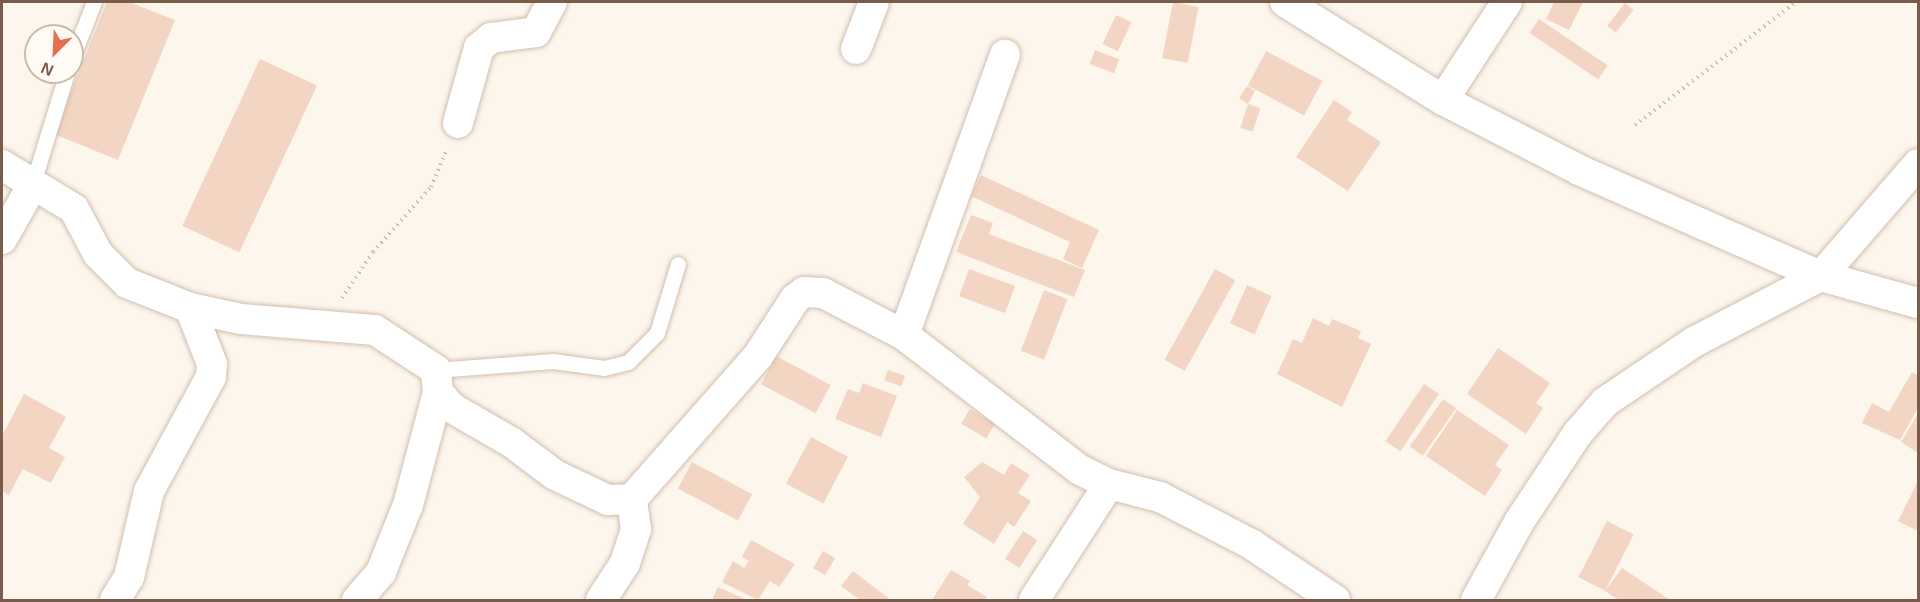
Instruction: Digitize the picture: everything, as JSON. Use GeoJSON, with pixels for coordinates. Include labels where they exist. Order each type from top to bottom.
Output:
{"type":"FeatureCollection","features":[{"type":"Feature","properties":{"kind":"street"},"geometry":{"type":"LineString","coordinates":[[458,123],[479,48],[491,38],[537,32],[552,2]]}},
{"type":"Feature","properties":{"kind":"street"},"geometry":{"type":"LineString","coordinates":[[856,49],[874,2]]}},
{"type":"Feature","properties":{"kind":"street"},"geometry":{"type":"LineString","coordinates":[[1285,2],[1443,100],[1579,170],[1821,276],[1916,296]]}},
{"type":"Feature","properties":{"kind":"street"},"geometry":{"type":"LineString","coordinates":[[1443,100],[1507,2]]}},
{"type":"Feature","properties":{"kind":"street"},"geometry":{"type":"LineString","coordinates":[[904,335],[1005,55]]}},
{"type":"Feature","properties":{"kind":"street"},"geometry":{"type":"LineString","coordinates":[[1476,600],[1519,522],[1578,433],[1605,402],[1695,342],[1821,276],[1918,164]]}},
{"type":"Feature","properties":{"kind":"street"},"geometry":{"type":"LineString","coordinates":[[2,165],[32,186],[74,210],[98,254],[127,283],[190,308],[241,319],[328,324],[375,330],[437,381],[452,408],[511,442],[555,475],[608,500],[632,499],[758,356],[804,292],[823,294],[904,335],[1080,470],[1109,484],[1160,497],[1251,544],[1335,600]]}},
{"type":"Feature","properties":{"kind":"street"},"geometry":{"type":"LineString","coordinates":[[2,239],[32,186]]}},
{"type":"Feature","properties":{"kind":"street"},"geometry":{"type":"LineString","coordinates":[[114,600],[129,577],[149,491],[211,377],[212,364],[190,308]]}},
{"type":"Feature","properties":{"kind":"street"},"geometry":{"type":"LineString","coordinates":[[357,600],[381,572],[408,505],[437,381]]}},
{"type":"Feature","properties":{"kind":"street"},"geometry":{"type":"LineString","coordinates":[[1034,600],[1109,484]]}},
{"type":"Feature","properties":{"kind":"street"},"geometry":{"type":"LineString","coordinates":[[601,600],[625,563],[636,529],[632,499]]}},
{"type":"Feature","properties":{"kind":"lane"},"geometry":{"type":"LineString","coordinates":[[84,27],[94,2]]}},
{"type":"Feature","properties":{"kind":"lane"},"geometry":{"type":"LineString","coordinates":[[32,186],[63,84]]}},
{"type":"Feature","properties":{"kind":"lane"},"geometry":{"type":"LineString","coordinates":[[437,381],[553,361],[604,368],[628,362],[657,333],[678,264]]}},
{"type":"Feature","properties":{"kind":"path"},"geometry":{"type":"LineString","coordinates":[[1635,125],[1796,2]]}},
{"type":"Feature","properties":{"kind":"path"},"geometry":{"type":"LineString","coordinates":[[328,324],[373,252],[431,187],[458,123]]}},
{"type":"Feature","properties":{"kind":"building"},"geometry":{"type":"Polygon","coordinates":[[[107,2],[129,2],[175,20],[118,160],[54,134],[74,84],[84,84],[84,59],[107,2]]]}},
{"type":"Feature","properties":{"kind":"building"},"geometry":{"type":"Polygon","coordinates":[[[1173,2],[1199,7],[1188,63],[1162,58],[1173,2]]]}},
{"type":"Feature","properties":{"kind":"building"},"geometry":{"type":"Polygon","coordinates":[[[1554,2],[1583,2],[1569,30],[1546,19],[1554,2]]]}},
{"type":"Feature","properties":{"kind":"building"},"geometry":{"type":"Polygon","coordinates":[[[1625,3],[1634,10],[1616,33],[1607,26],[1625,3]]]}},
{"type":"Feature","properties":{"kind":"building"},"geometry":{"type":"Polygon","coordinates":[[[1116,15],[1131,22],[1118,51],[1102,44],[1116,15]]]}},
{"type":"Feature","properties":{"kind":"building"},"geometry":{"type":"Polygon","coordinates":[[[1539,19],[1608,65],[1598,80],[1529,33],[1539,19]]]}},
{"type":"Feature","properties":{"kind":"building"},"geometry":{"type":"Polygon","coordinates":[[[1095,50],[1119,59],[1114,73],[1090,64],[1095,50]]]}},
{"type":"Feature","properties":{"kind":"building"},"geometry":{"type":"Polygon","coordinates":[[[1266,51],[1323,81],[1304,115],[1248,85],[1266,51]]]}},
{"type":"Feature","properties":{"kind":"building"},"geometry":{"type":"Polygon","coordinates":[[[260,59],[317,86],[239,252],[182,226],[260,59]]]}},
{"type":"Feature","properties":{"kind":"building"},"geometry":{"type":"Polygon","coordinates":[[[1247,86],[1255,91],[1248,104],[1239,98],[1247,86]]]}},
{"type":"Feature","properties":{"kind":"building"},"geometry":{"type":"Polygon","coordinates":[[[1334,100],[1352,112],[1347,120],[1381,142],[1348,191],[1296,157],[1334,100]]]}},
{"type":"Feature","properties":{"kind":"building"},"geometry":{"type":"Polygon","coordinates":[[[1248,104],[1260,108],[1253,132],[1240,128],[1248,104]]]}},
{"type":"Feature","properties":{"kind":"building"},"geometry":{"type":"Polygon","coordinates":[[[981,175],[1099,230],[1082,268],[1063,259],[1070,242],[971,196],[981,175]]]}},
{"type":"Feature","properties":{"kind":"building"},"geometry":{"type":"Polygon","coordinates":[[[971,215],[993,223],[989,234],[1085,270],[1074,297],[956,252],[971,215]]]}},
{"type":"Feature","properties":{"kind":"building"},"geometry":{"type":"Polygon","coordinates":[[[969,269],[1015,286],[1005,313],[959,296],[969,269]]]}},
{"type":"Feature","properties":{"kind":"building"},"geometry":{"type":"Polygon","coordinates":[[[1215,269],[1235,280],[1185,371],[1165,360],[1215,269]]]}},
{"type":"Feature","properties":{"kind":"building"},"geometry":{"type":"Polygon","coordinates":[[[1247,285],[1272,296],[1255,334],[1230,323],[1247,285]]]}},
{"type":"Feature","properties":{"kind":"building"},"geometry":{"type":"Polygon","coordinates":[[[1044,290],[1067,299],[1044,360],[1021,351],[1044,290]]]}},
{"type":"Feature","properties":{"kind":"building"},"geometry":{"type":"Polygon","coordinates":[[[1313,318],[1329,326],[1332,319],[1361,331],[1358,338],[1371,344],[1342,407],[1277,374],[1293,339],[1302,343],[1313,318]]]}},
{"type":"Feature","properties":{"kind":"building"},"geometry":{"type":"Polygon","coordinates":[[[1498,348],[1550,383],[1536,403],[1543,408],[1526,434],[1467,394],[1498,348]]]}},
{"type":"Feature","properties":{"kind":"building"},"geometry":{"type":"Polygon","coordinates":[[[776,356],[831,385],[816,413],[761,384],[776,356]]]}},
{"type":"Feature","properties":{"kind":"building"},"geometry":{"type":"Polygon","coordinates":[[[888,370],[905,376],[901,386],[884,380],[888,370]]]}},
{"type":"Feature","properties":{"kind":"building"},"geometry":{"type":"Polygon","coordinates":[[[1912,372],[1918,375],[1918,408],[1900,440],[1862,423],[1872,403],[1889,412],[1912,372]]]}},
{"type":"Feature","properties":{"kind":"building"},"geometry":{"type":"Polygon","coordinates":[[[863,383],[897,396],[881,437],[835,419],[848,389],[859,393],[863,383]]]}},
{"type":"Feature","properties":{"kind":"building"},"geometry":{"type":"Polygon","coordinates":[[[1424,384],[1439,394],[1400,451],[1385,441],[1424,384]]]}},
{"type":"Feature","properties":{"kind":"building"},"geometry":{"type":"Polygon","coordinates":[[[24,394],[66,417],[49,448],[65,457],[51,483],[23,469],[9,495],[2,491],[2,436],[24,394]]]}},
{"type":"Feature","properties":{"kind":"building"},"geometry":{"type":"Polygon","coordinates":[[[1443,399],[1456,408],[1423,456],[1410,447],[1443,399]]]}},
{"type":"Feature","properties":{"kind":"building"},"geometry":{"type":"Polygon","coordinates":[[[970,409],[995,424],[986,439],[961,424],[970,409]]]}},
{"type":"Feature","properties":{"kind":"building"},"geometry":{"type":"Polygon","coordinates":[[[1457,410],[1509,445],[1495,465],[1502,470],[1485,496],[1426,456],[1457,410]]]}},
{"type":"Feature","properties":{"kind":"building"},"geometry":{"type":"Polygon","coordinates":[[[1918,414],[1918,453],[1901,442],[1918,414]]]}},
{"type":"Feature","properties":{"kind":"building"},"geometry":{"type":"Polygon","coordinates":[[[811,437],[848,457],[823,504],[786,484],[811,437]]]}},
{"type":"Feature","properties":{"kind":"building"},"geometry":{"type":"Polygon","coordinates":[[[692,462],[752,494],[738,520],[678,488],[692,462]]]}},
{"type":"Feature","properties":{"kind":"building"},"geometry":{"type":"Polygon","coordinates":[[[982,462],[1004,475],[1011,463],[1030,475],[1018,493],[1031,501],[1014,527],[1007,522],[994,544],[963,524],[980,497],[964,477],[982,462]]]}},
{"type":"Feature","properties":{"kind":"building"},"geometry":{"type":"Polygon","coordinates":[[[1918,481],[1918,531],[1898,521],[1918,481]]]}},
{"type":"Feature","properties":{"kind":"building"},"geometry":{"type":"Polygon","coordinates":[[[1607,521],[1634,535],[1605,591],[1578,577],[1607,521]]]}},
{"type":"Feature","properties":{"kind":"building"},"geometry":{"type":"Polygon","coordinates":[[[1023,531],[1037,540],[1019,568],[1005,559],[1023,531]]]}},
{"type":"Feature","properties":{"kind":"building"},"geometry":{"type":"Polygon","coordinates":[[[751,540],[795,564],[779,587],[770,581],[758,600],[722,582],[733,561],[744,568],[749,561],[742,557],[751,540]]]}},
{"type":"Feature","properties":{"kind":"building"},"geometry":{"type":"Polygon","coordinates":[[[823,551],[835,558],[825,575],[813,568],[823,551]]]}},
{"type":"Feature","properties":{"kind":"building"},"geometry":{"type":"Polygon","coordinates":[[[1622,568],[1670,600],[1619,600],[1605,591],[1622,568]]]}},
{"type":"Feature","properties":{"kind":"building"},"geometry":{"type":"Polygon","coordinates":[[[951,570],[970,581],[967,585],[987,597],[985,600],[932,600],[951,570]]]}},
{"type":"Feature","properties":{"kind":"building"},"geometry":{"type":"Polygon","coordinates":[[[853,571],[891,600],[860,600],[841,586],[853,571]]]}},
{"type":"Feature","properties":{"kind":"building"},"geometry":{"type":"Polygon","coordinates":[[[718,587],[747,600],[712,600],[718,587]]]}}]}
